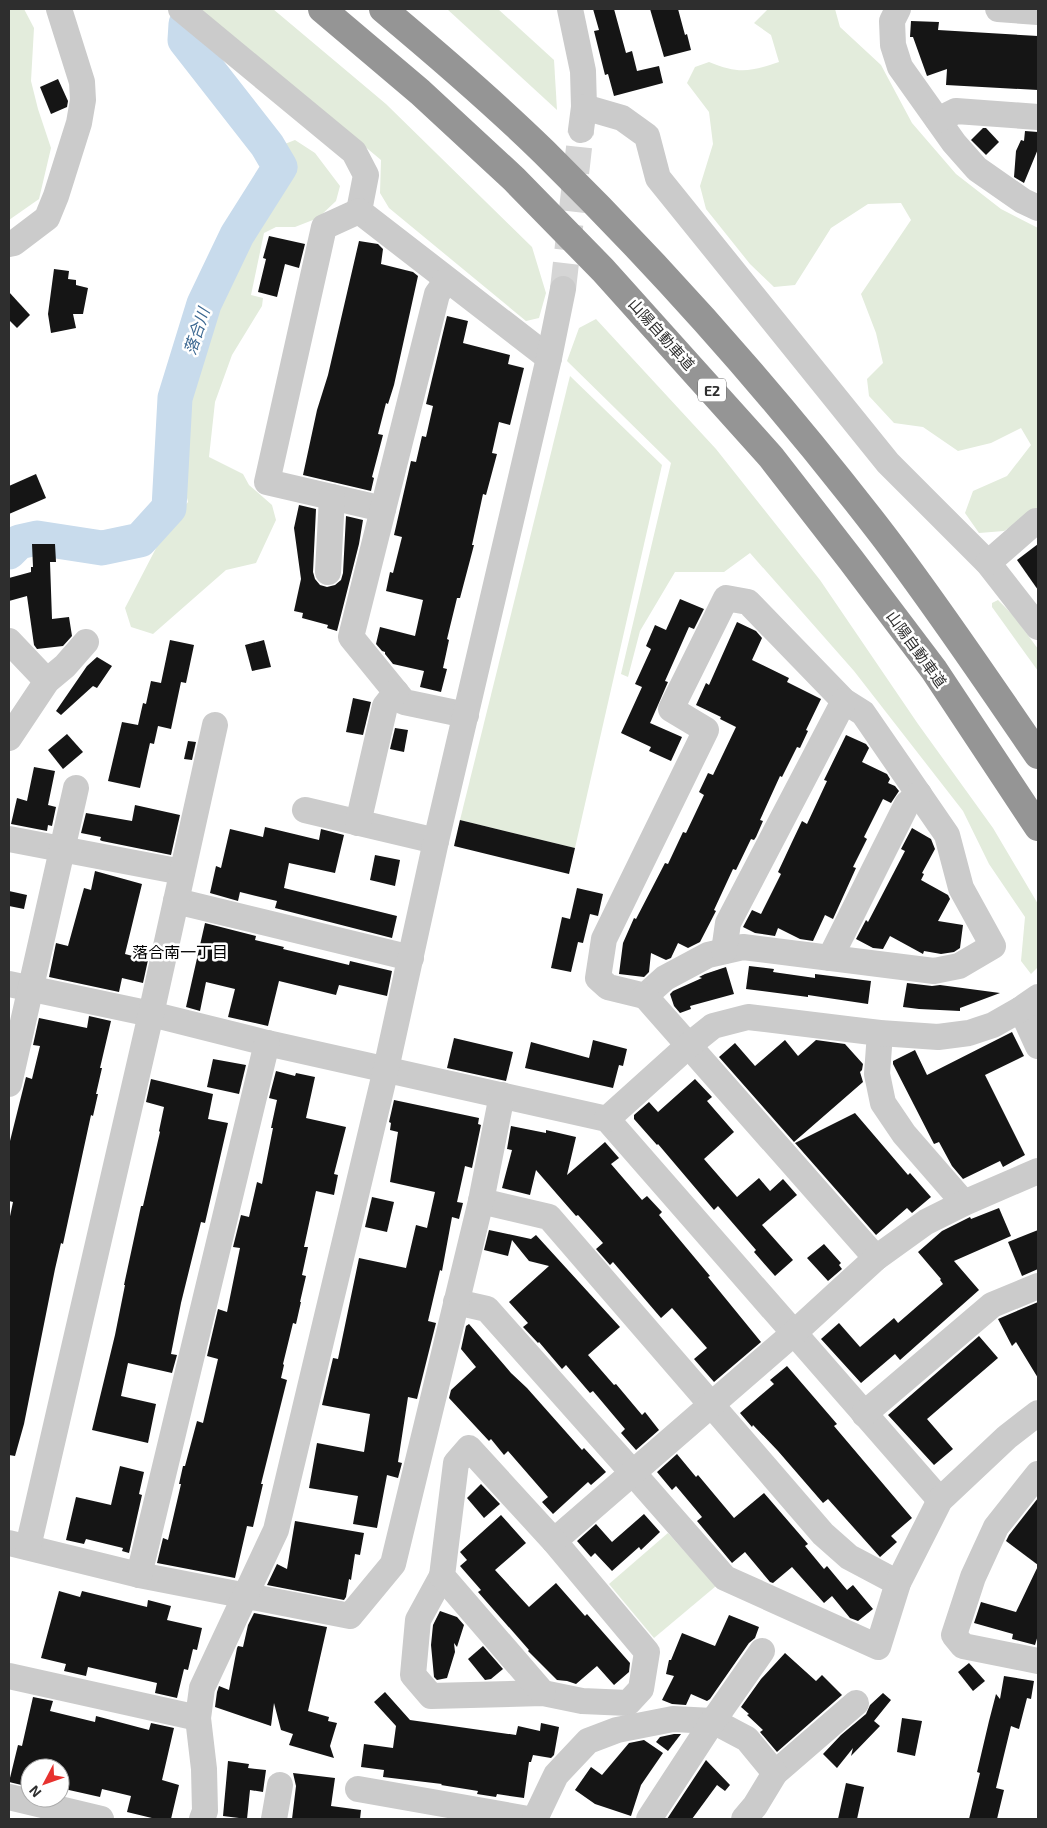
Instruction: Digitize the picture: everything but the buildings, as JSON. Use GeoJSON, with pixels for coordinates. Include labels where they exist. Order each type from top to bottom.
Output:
{"type":"FeatureCollection","features":[{"type":"Feature","properties":{"kind":"highway","name":"山陽自動車道"},"geometry":{"type":"LineString","coordinates":[[322,9],[420,92],[514,179],[604,270],[765,450],[934,670],[1038,827]]}},
{"type":"Feature","properties":{"kind":"highway","name":"E2"},"geometry":{"type":"LineString","coordinates":[[383,9],[449,64],[544,151],[633,243],[720,338],[803,436],[882,534],[964,647],[1038,755]]}},
{"type":"Feature","properties":{"kind":"street"},"geometry":{"type":"LineString","coordinates":[[9,244],[14,243],[47,218],[56,196],[79,123],[83,100],[82,82],[59,9]]}},
{"type":"Feature","properties":{"kind":"street"},"geometry":{"type":"LineString","coordinates":[[182,9],[354,152],[366,175],[358,210]]}},
{"type":"Feature","properties":{"kind":"street"},"geometry":{"type":"LineString","coordinates":[[570,9],[584,71],[582,119],[622,118],[647,136],[658,178],[888,463],[988,563],[1038,627]]}},
{"type":"Feature","properties":{"kind":"street"},"geometry":{"type":"LineString","coordinates":[[898,9],[892,21],[893,45],[900,68],[977,169],[1023,201],[1038,208]]}},
{"type":"Feature","properties":{"kind":"street"},"geometry":{"type":"LineString","coordinates":[[998,9],[1038,12]]}},
{"type":"Feature","properties":{"kind":"street"},"geometry":{"type":"LineString","coordinates":[[938,120],[956,111],[1038,117]]}},
{"type":"Feature","properties":{"kind":"street"},"geometry":{"type":"LineString","coordinates":[[358,210],[548,358]]}},
{"type":"Feature","properties":{"kind":"street"},"geometry":{"type":"LineString","coordinates":[[358,210],[324,227],[267,482],[383,509]]}},
{"type":"Feature","properties":{"kind":"street"},"geometry":{"type":"LineString","coordinates":[[447,280],[437,294],[351,637],[404,702],[466,715]]}},
{"type":"Feature","properties":{"kind":"street"},"geometry":{"type":"LineString","coordinates":[[202,1819],[205,1811],[204,1769],[198,1718],[202,1688],[276,1530],[386,1069],[436,841],[563,289]]}},
{"type":"Feature","properties":{"kind":"street"},"geometry":{"type":"LineString","coordinates":[[328,572],[332,497]]}},
{"type":"Feature","properties":{"kind":"street"},"geometry":{"type":"LineString","coordinates":[[988,563],[1036,521],[1038,524]]}},
{"type":"Feature","properties":{"kind":"street"},"geometry":{"type":"LineString","coordinates":[[645,996],[665,978],[708,955],[743,947],[934,971],[959,966],[993,946],[962,888],[947,835],[863,713],[844,701],[748,602],[726,598],[671,709],[706,730],[604,939],[598,978],[608,987],[645,996],[876,1258]]}},
{"type":"Feature","properties":{"kind":"street"},"geometry":{"type":"LineString","coordinates":[[9,641],[47,681]]}},
{"type":"Feature","properties":{"kind":"street"},"geometry":{"type":"LineString","coordinates":[[9,738],[47,681],[65,666],[86,642]]}},
{"type":"Feature","properties":{"kind":"street"},"geometry":{"type":"LineString","coordinates":[[358,823],[385,706],[396,692]]}},
{"type":"Feature","properties":{"kind":"street"},"geometry":{"type":"LineString","coordinates":[[724,951],[728,923],[844,701]]}},
{"type":"Feature","properties":{"kind":"street"},"geometry":{"type":"LineString","coordinates":[[215,725],[151,1014],[18,1545],[139,1575],[350,1616],[393,1564],[481,1201],[502,1095]]}},
{"type":"Feature","properties":{"kind":"street"},"geometry":{"type":"LineString","coordinates":[[9,1084],[20,986],[62,850],[76,788]]}},
{"type":"Feature","properties":{"kind":"street"},"geometry":{"type":"LineString","coordinates":[[830,958],[907,804],[919,794]]}},
{"type":"Feature","properties":{"kind":"street"},"geometry":{"type":"LineString","coordinates":[[304,810],[436,841]]}},
{"type":"Feature","properties":{"kind":"street"},"geometry":{"type":"LineString","coordinates":[[9,839],[182,872]]}},
{"type":"Feature","properties":{"kind":"street"},"geometry":{"type":"LineString","coordinates":[[176,901],[410,958]]}},
{"type":"Feature","properties":{"kind":"street"},"geometry":{"type":"LineString","coordinates":[[20,986],[151,1014],[267,1044],[607,1118],[940,1500]]}},
{"type":"Feature","properties":{"kind":"street"},"geometry":{"type":"LineString","coordinates":[[607,1118],[713,1026],[748,1017],[938,1038],[969,1033],[993,1024],[1030,1003],[1038,1046]]}},
{"type":"Feature","properties":{"kind":"street"},"geometry":{"type":"LineString","coordinates":[[880,1033],[877,1074],[883,1103],[904,1134],[964,1203]]}},
{"type":"Feature","properties":{"kind":"street"},"geometry":{"type":"LineString","coordinates":[[139,1575],[267,1044]]}},
{"type":"Feature","properties":{"kind":"street"},"geometry":{"type":"LineString","coordinates":[[554,1541],[711,1406],[876,1258],[926,1222],[964,1203],[1038,1171]]}},
{"type":"Feature","properties":{"kind":"street"},"geometry":{"type":"LineString","coordinates":[[481,1201],[549,1217],[823,1534],[849,1557],[898,1583]]}},
{"type":"Feature","properties":{"kind":"street"},"geometry":{"type":"LineString","coordinates":[[864,1414],[992,1305],[1038,1286]]}},
{"type":"Feature","properties":{"kind":"street"},"geometry":{"type":"LineString","coordinates":[[456,1302],[487,1309],[725,1578],[878,1647],[898,1583],[940,1500],[1007,1437],[1038,1413]]}},
{"type":"Feature","properties":{"kind":"street"},"geometry":{"type":"LineString","coordinates":[[469,1448],[554,1541],[647,1652],[641,1689],[628,1703],[582,1701],[543,1693],[431,1696],[413,1675],[418,1620],[442,1576],[456,1463],[469,1448]]}},
{"type":"Feature","properties":{"kind":"street"},"geometry":{"type":"LineString","coordinates":[[1038,1474],[996,1527],[973,1577],[954,1635],[963,1646],[1038,1661]]}},
{"type":"Feature","properties":{"kind":"street"},"geometry":{"type":"LineString","coordinates":[[442,1576],[543,1693]]}},
{"type":"Feature","properties":{"kind":"street"},"geometry":{"type":"LineString","coordinates":[[649,1819],[713,1721],[762,1651]]}},
{"type":"Feature","properties":{"kind":"street"},"geometry":{"type":"LineString","coordinates":[[9,1676],[198,1718]]}},
{"type":"Feature","properties":{"kind":"street"},"geometry":{"type":"LineString","coordinates":[[582,1701],[588,1741]]}},
{"type":"Feature","properties":{"kind":"street"},"geometry":{"type":"LineString","coordinates":[[744,1819],[755,1806],[775,1773],[856,1703]]}},
{"type":"Feature","properties":{"kind":"street"},"geometry":{"type":"LineString","coordinates":[[536,1819],[556,1774],[588,1741],[617,1730],[674,1719],[713,1721],[747,1739],[775,1773]]}},
{"type":"Feature","properties":{"kind":"street"},"geometry":{"type":"LineString","coordinates":[[274,1819],[280,1785]]}},
{"type":"Feature","properties":{"kind":"street"},"geometry":{"type":"LineString","coordinates":[[358,1789],[528,1819]]}},
{"type":"Feature","properties":{"kind":"street"},"geometry":{"type":"LineString","coordinates":[[9,1797],[101,1819]]}},
{"type":"Feature","properties":{"kind":"green space"},"geometry":{"type":"Polygon","coordinates":[[[9,9],[24,9],[34,28],[31,81],[51,148],[39,199],[9,220],[9,9]]]}},
{"type":"Feature","properties":{"kind":"green space"},"geometry":{"type":"Polygon","coordinates":[[[200,9],[273,9],[386,104],[532,247],[546,293],[539,318],[526,321],[389,208],[380,193],[381,160],[200,9]]]}},
{"type":"Feature","properties":{"kind":"green space"},"geometry":{"type":"Polygon","coordinates":[[[447,9],[498,9],[554,60],[557,110],[447,9]]]}},
{"type":"Feature","properties":{"kind":"green space"},"geometry":{"type":"Polygon","coordinates":[[[768,9],[835,9],[840,27],[881,65],[912,123],[956,174],[1001,209],[1038,228],[1038,509],[1004,531],[979,533],[965,513],[973,491],[1007,476],[1031,445],[1021,428],[991,443],[958,451],[923,427],[894,423],[869,396],[867,379],[883,363],[876,333],[861,294],[911,220],[901,203],[868,204],[831,228],[795,285],[774,287],[750,264],[706,209],[700,186],[713,144],[709,112],[687,83],[695,67],[709,62],[736,70],[752,70],[779,62],[771,35],[754,23],[768,9]]]}},
{"type":"Feature","properties":{"kind":"green space"},"geometry":{"type":"Polygon","coordinates":[[[295,140],[315,153],[340,186],[336,201],[318,218],[295,227],[276,227],[264,233],[251,295],[263,298],[262,306],[232,355],[215,402],[209,457],[243,474],[249,485],[272,505],[276,520],[256,563],[226,570],[153,634],[131,627],[125,608],[167,527],[188,502],[182,478],[167,452],[177,402],[193,365],[207,317],[244,236],[286,172],[277,147],[295,140]]]}},
{"type":"Feature","properties":{"kind":"green space"},"geometry":{"type":"Polygon","coordinates":[[[596,319],[716,449],[820,580],[918,724],[993,828],[1038,904],[1038,967],[1031,974],[1021,961],[1025,917],[989,864],[963,811],[854,671],[750,553],[724,572],[675,572],[640,631],[628,677],[621,674],[671,463],[567,361],[579,328],[596,319]]]}},
{"type":"Feature","properties":{"kind":"green space"},"geometry":{"type":"Polygon","coordinates":[[[570,376],[662,465],[575,848],[460,820],[570,376]]]}},
{"type":"Feature","properties":{"kind":"green space"},"geometry":{"type":"Polygon","coordinates":[[[998,600],[1014,616],[1038,649],[1038,671],[992,607],[992,603],[998,600]]]}},
{"type":"Feature","properties":{"kind":"green space"},"geometry":{"type":"Polygon","coordinates":[[[668,1533],[716,1586],[654,1638],[609,1584],[668,1533]]]}},
{"type":"Feature","properties":{"kind":"waterway","name":"落合川"},"geometry":{"type":"LineString","coordinates":[[9,552],[19,542],[37,538],[102,548],[140,540],[169,508],[175,398],[204,304],[237,235],[280,167],[267,145],[185,40],[186,24]]}},
{"type":"Feature","properties":{"kind":"tunnel"},"geometry":{"type":"LineString","coordinates":[[563,289],[581,130]]}},
{"type":"Feature","properties":{"kind":"district","name":"落合南一丁目"},"geometry":{"type":"Point","coordinates":[180,951]}}]}
